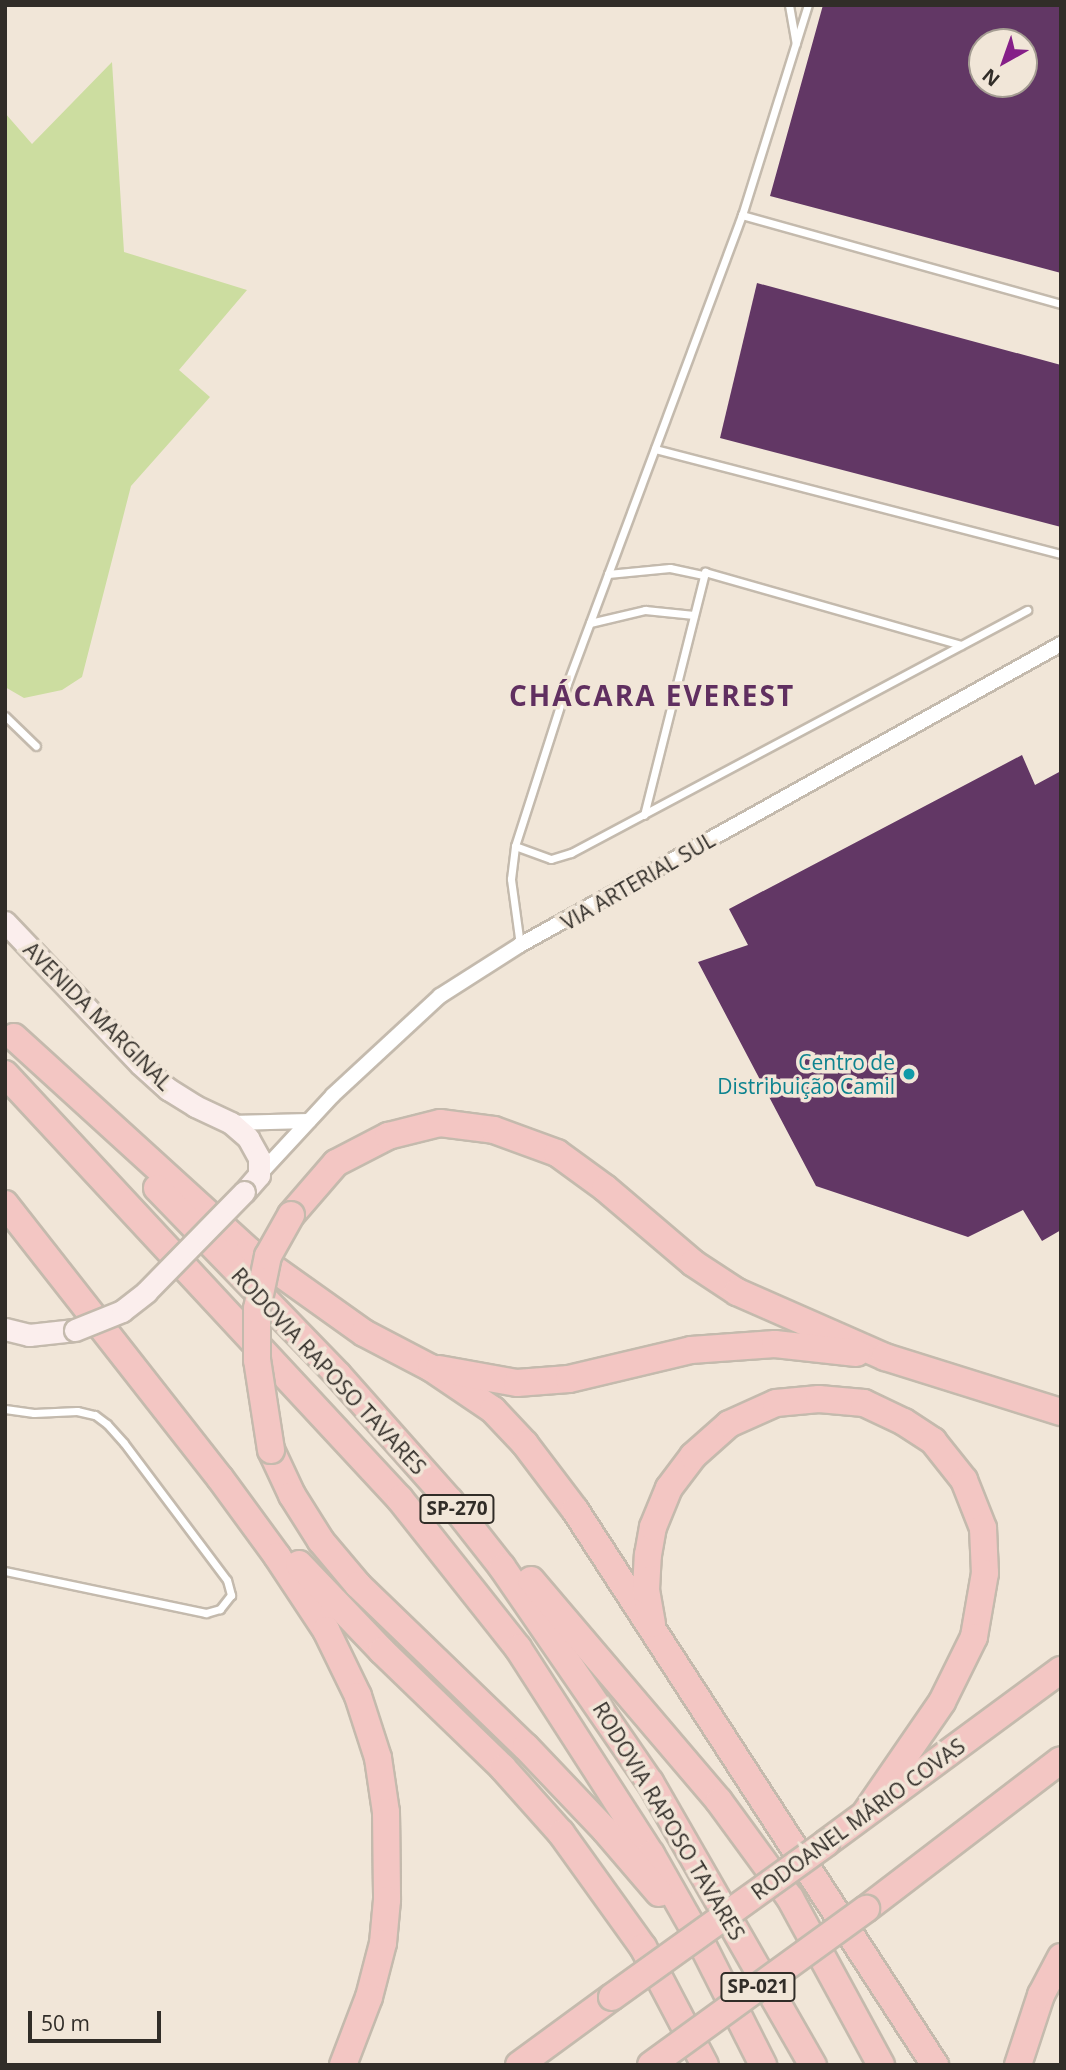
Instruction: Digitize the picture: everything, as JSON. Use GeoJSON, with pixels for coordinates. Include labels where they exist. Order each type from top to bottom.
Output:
{"type":"FeatureCollection","features":[{"type":"Feature","properties":{"kind":"highway"},"geometry":{"type":"LineString","coordinates":[[10,1032],[249,1251],[364,1333],[431,1367],[493,1410],[525,1444],[575,1510],[916,2031],[935,2065]]}},
{"type":"Feature","properties":{"kind":"highway","name":"RODOVIA RAPOSO TAVARES"},"geometry":{"type":"LineString","coordinates":[[10,1032],[233,1269],[338,1375],[450,1501],[526,1600],[650,1782],[813,2065]]}},
{"type":"Feature","properties":{"kind":"highway","name":"RODOVIA RAPOSO TAVARES"},"geometry":{"type":"LineString","coordinates":[[5,1074],[400,1499],[518,1648],[590,1755],[701,1942],[763,2065]]}},
{"type":"Feature","properties":{"kind":"highway"},"geometry":{"type":"LineString","coordinates":[[701,1942],[605,1830],[359,1585],[321,1541],[292,1495],[271,1450],[257,1360],[257,1309],[268,1256],[291,1215],[336,1163],[388,1136],[440,1124],[494,1130],[557,1153],[605,1188],[693,1263],[737,1292],[885,1357],[1061,1412]]}},
{"type":"Feature","properties":{"kind":"highway"},"geometry":{"type":"LineString","coordinates":[[5,1205],[220,1478],[326,1630],[358,1696],[378,1758],[386,1812],[387,1900],[383,1943],[369,1997],[343,2065]]}},
{"type":"Feature","properties":{"kind":"highway"},"geometry":{"type":"LineString","coordinates":[[431,1367],[517,1383],[569,1379],[703,1349],[775,1344],[885,1357]]}},
{"type":"Feature","properties":{"kind":"highway"},"geometry":{"type":"LineString","coordinates":[[653,1633],[646,1590],[653,1527],[669,1488],[693,1456],[729,1424],[776,1403],[819,1399],[864,1403],[904,1422],[933,1441],[964,1480],[983,1528],[985,1573],[974,1637],[942,1702],[866,1812]]}},
{"type":"Feature","properties":{"kind":"highway"},"geometry":{"type":"LineString","coordinates":[[220,1478],[324,1592],[503,1768],[561,1833],[643,1947],[705,2065]]}},
{"type":"Feature","properties":{"kind":"highway"},"geometry":{"type":"LineString","coordinates":[[450,1501],[525,1574],[719,1801],[790,1898],[881,2065]]}},
{"type":"Feature","properties":{"kind":"highway","name":"RODOANEL MÁRIO COVAS"},"geometry":{"type":"LineString","coordinates":[[519,2065],[1061,1670]]}},
{"type":"Feature","properties":{"kind":"highway","name":"SP-021"},"geometry":{"type":"LineString","coordinates":[[650,2065],[866,1909],[1061,1760]]}},
{"type":"Feature","properties":{"kind":"highway"},"geometry":{"type":"LineString","coordinates":[[1018,2065],[1041,1995],[1061,1957]]}},
{"type":"Feature","properties":{"kind":"main road","name":"AVENIDA MARGINAL"},"geometry":{"type":"LineString","coordinates":[[5,922],[140,1064],[168,1089],[195,1106],[231,1123],[254,1148],[258,1157],[259,1175]]}},
{"type":"Feature","properties":{"kind":"main road"},"geometry":{"type":"LineString","coordinates":[[5,1329],[29,1335],[75,1330],[122,1311],[146,1292],[259,1175]]}},
{"type":"Feature","properties":{"kind":"street","name":"VIA ARTERIAL SUL"},"geometry":{"type":"LineString","coordinates":[[259,1175],[333,1095],[440,996],[520,945],[1061,644]]}},
{"type":"Feature","properties":{"kind":"street","name":"AVENIDA MARGINAL"},"geometry":{"type":"LineString","coordinates":[[231,1123],[309,1121]]}},
{"type":"Feature","properties":{"kind":"lane"},"geometry":{"type":"LineString","coordinates":[[789,5],[796,47]]}},
{"type":"Feature","properties":{"kind":"lane"},"geometry":{"type":"LineString","coordinates":[[520,945],[511,879],[515,846],[590,623],[742,215],[808,5]]}},
{"type":"Feature","properties":{"kind":"lane"},"geometry":{"type":"LineString","coordinates":[[742,215],[1061,304]]}},
{"type":"Feature","properties":{"kind":"lane"},"geometry":{"type":"LineString","coordinates":[[655,449],[1061,554]]}},
{"type":"Feature","properties":{"kind":"lane"},"geometry":{"type":"LineString","coordinates":[[608,574],[670,568],[702,575],[708,572],[961,645]]}},
{"type":"Feature","properties":{"kind":"lane"},"geometry":{"type":"LineString","coordinates":[[643,815],[702,575]]}},
{"type":"Feature","properties":{"kind":"lane"},"geometry":{"type":"LineString","coordinates":[[590,623],[645,610],[694,615]]}},
{"type":"Feature","properties":{"kind":"lane"},"geometry":{"type":"LineString","coordinates":[[515,846],[551,859],[563,857],[1027,610]]}},
{"type":"Feature","properties":{"kind":"lane"},"geometry":{"type":"LineString","coordinates":[[5,716],[36,746]]}},
{"type":"Feature","properties":{"kind":"lane"},"geometry":{"type":"LineString","coordinates":[[5,1409],[34,1413],[77,1411],[95,1415],[107,1424],[227,1580],[231,1595],[220,1609],[206,1613],[5,1571]]}},
{"type":"Feature","properties":{"kind":"green space"},"geometry":{"type":"Polygon","coordinates":[[[112,62],[124,252],[247,290],[179,370],[210,397],[131,486],[82,677],[62,690],[24,698],[5,687],[5,113],[32,144],[112,62]]]}},
{"type":"Feature","properties":{"kind":"building"},"geometry":{"type":"Polygon","coordinates":[[[823,5],[1061,5],[1061,273],[770,196],[823,5]]]}},
{"type":"Feature","properties":{"kind":"building"},"geometry":{"type":"Polygon","coordinates":[[[757,283],[1061,365],[1061,527],[720,438],[757,283]]]}},
{"type":"Feature","properties":{"kind":"building","name":"Centro de Distribuição Camil"},"geometry":{"type":"Polygon","coordinates":[[[1022,755],[1035,785],[1061,771],[1061,1230],[1042,1241],[1023,1210],[968,1237],[816,1186],[698,962],[748,945],[729,909],[1022,755]]]}},
{"type":"Feature","properties":{"kind":"place","name":"Centro de Distribuição Camil"},"geometry":{"type":"Point","coordinates":[909,1074]}},
{"type":"Feature","properties":{"kind":"district","name":"CHÁCARA EVEREST"},"geometry":{"type":"Point","coordinates":[652,695]}}]}
